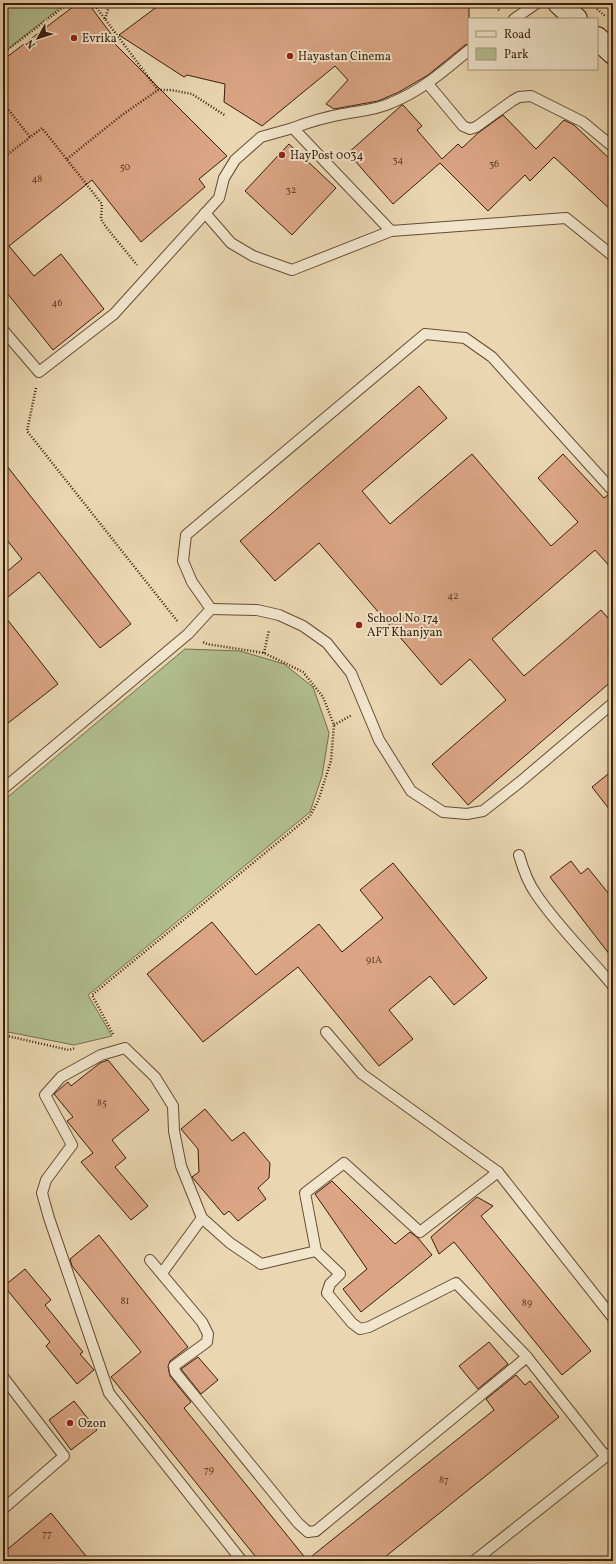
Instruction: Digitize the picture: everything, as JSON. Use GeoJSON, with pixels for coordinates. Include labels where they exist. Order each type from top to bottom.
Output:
{"type":"FeatureCollection","features":[{"type":"Feature","properties":{"kind":"street"},"geometry":{"type":"LineString","coordinates":[[559,3],[575,18]]}},
{"type":"Feature","properties":{"kind":"street"},"geometry":{"type":"LineString","coordinates":[[598,39],[613,53]]}},
{"type":"Feature","properties":{"kind":"lane"},"geometry":{"type":"LineString","coordinates":[[515,18],[536,3]]}},
{"type":"Feature","properties":{"kind":"lane"},"geometry":{"type":"LineString","coordinates":[[3,330],[39,372],[114,314],[218,198],[224,178],[235,160],[261,137],[313,121],[360,112],[390,104],[428,84],[468,51]]}},
{"type":"Feature","properties":{"kind":"lane"},"geometry":{"type":"LineString","coordinates":[[428,84],[463,126],[470,129],[476,127],[519,97],[531,96],[583,122],[613,147]]}},
{"type":"Feature","properties":{"kind":"lane"},"geometry":{"type":"LineString","coordinates":[[293,128],[391,231]]}},
{"type":"Feature","properties":{"kind":"lane"},"geometry":{"type":"LineString","coordinates":[[205,213],[231,243],[253,256],[292,270],[391,231],[566,218],[613,256]]}},
{"type":"Feature","properties":{"kind":"lane"},"geometry":{"type":"LineString","coordinates":[[211,609],[192,582],[183,561],[186,535],[425,334],[465,338],[492,357],[613,491]]}},
{"type":"Feature","properties":{"kind":"lane"},"geometry":{"type":"LineString","coordinates":[[3,789],[188,634],[211,609],[257,610],[279,615],[303,626],[327,643],[352,673],[379,740],[412,791],[443,812],[467,814],[482,811],[520,782],[613,703]]}},
{"type":"Feature","properties":{"kind":"lane"},"geometry":{"type":"LineString","coordinates":[[519,855],[524,870],[536,894],[613,986]]}},
{"type":"Feature","properties":{"kind":"lane"},"geometry":{"type":"LineString","coordinates":[[326,1032],[362,1074],[498,1172],[613,1318]]}},
{"type":"Feature","properties":{"kind":"lane"},"geometry":{"type":"LineString","coordinates":[[242,1561],[109,1393],[49,1218],[42,1193],[46,1180],[72,1145],[45,1095],[62,1077],[101,1055],[125,1048],[155,1077],[173,1106],[174,1131],[181,1166],[202,1218],[235,1246],[261,1264],[316,1250]]}},
{"type":"Feature","properties":{"kind":"lane"},"geometry":{"type":"LineString","coordinates":[[474,1561],[610,1454],[527,1356],[456,1283],[368,1327],[360,1329],[352,1323],[327,1293],[330,1284],[340,1274],[316,1250],[305,1193],[344,1162],[420,1232],[498,1172]]}},
{"type":"Feature","properties":{"kind":"lane"},"geometry":{"type":"LineString","coordinates":[[162,1273],[202,1218]]}},
{"type":"Feature","properties":{"kind":"lane"},"geometry":{"type":"LineString","coordinates":[[150,1260],[202,1322],[208,1334],[207,1342],[174,1366],[175,1372],[298,1523],[308,1532],[316,1531],[527,1356]]}},
{"type":"Feature","properties":{"kind":"lane"},"geometry":{"type":"LineString","coordinates":[[3,1377],[64,1456],[3,1509]]}},
{"type":"Feature","properties":{"kind":"path"},"geometry":{"type":"LineString","coordinates":[[3,53],[68,3]]}},
{"type":"Feature","properties":{"kind":"path"},"geometry":{"type":"LineString","coordinates":[[93,3],[158,90]]}},
{"type":"Feature","properties":{"kind":"path"},"geometry":{"type":"LineString","coordinates":[[104,19],[110,3]]}},
{"type":"Feature","properties":{"kind":"path"},"geometry":{"type":"LineString","coordinates":[[596,7],[613,23]]}},
{"type":"Feature","properties":{"kind":"path"},"geometry":{"type":"LineString","coordinates":[[67,159],[122,115],[158,90],[171,90],[192,94],[226,116]]}},
{"type":"Feature","properties":{"kind":"path"},"geometry":{"type":"LineString","coordinates":[[3,103],[30,137]]}},
{"type":"Feature","properties":{"kind":"path"},"geometry":{"type":"LineString","coordinates":[[3,158],[42,128],[102,204],[101,219],[147,277]]}},
{"type":"Feature","properties":{"kind":"path"},"geometry":{"type":"LineString","coordinates":[[39,372],[27,431],[188,634],[207,644],[264,653],[303,672],[323,697],[334,725],[330,761],[318,802],[310,816],[92,995],[116,1039]]}},
{"type":"Feature","properties":{"kind":"path"},"geometry":{"type":"LineString","coordinates":[[264,653],[272,614]]}},
{"type":"Feature","properties":{"kind":"path"},"geometry":{"type":"LineString","coordinates":[[3,1035],[69,1050]]}},
{"type":"Feature","properties":{"kind":"green space"},"geometry":{"type":"Polygon","coordinates":[[[3,3],[66,3],[3,53],[3,3]]]}},
{"type":"Feature","properties":{"kind":"green space"},"geometry":{"type":"Polygon","coordinates":[[[185,649],[240,651],[284,664],[313,687],[329,733],[322,776],[310,812],[88,995],[112,1036],[74,1045],[3,1031],[3,801],[185,649]]]}},
{"type":"Feature","properties":{"kind":"building"},"geometry":{"type":"Polygon","coordinates":[[[78,3],[88,3],[114,38],[112,41],[227,156],[199,179],[205,187],[141,242],[92,180],[9,246],[34,276],[61,254],[104,309],[53,350],[3,288],[3,60],[78,3]]]}},
{"type":"Feature","properties":{"kind":"building","name":"Hayastan Cinema"},"geometry":{"type":"Polygon","coordinates":[[[162,3],[469,3],[468,44],[465,45],[428,75],[399,92],[378,101],[334,109],[326,104],[348,80],[335,66],[262,126],[224,102],[225,84],[187,75],[184,77],[119,35],[162,3]]]}},
{"type":"Feature","properties":{"kind":"building"},"geometry":{"type":"Polygon","coordinates":[[[402,105],[422,126],[417,130],[442,159],[458,144],[462,148],[478,133],[503,115],[536,149],[564,120],[574,125],[613,162],[613,212],[554,157],[530,181],[525,175],[488,211],[440,163],[393,204],[348,153],[402,105]]]}},
{"type":"Feature","properties":{"kind":"building"},"geometry":{"type":"Polygon","coordinates":[[[289,144],[336,188],[292,235],[245,191],[289,144]]]}},
{"type":"Feature","properties":{"kind":"building"},"geometry":{"type":"Polygon","coordinates":[[[419,386],[447,418],[362,491],[390,524],[472,454],[551,546],[578,522],[538,478],[563,454],[604,498],[608,495],[613,497],[613,570],[595,550],[492,639],[524,676],[601,610],[613,624],[613,680],[468,805],[432,764],[506,700],[470,659],[441,685],[319,543],[275,581],[240,541],[419,386]]]}},
{"type":"Feature","properties":{"kind":"building"},"geometry":{"type":"Polygon","coordinates":[[[3,461],[131,624],[100,648],[39,572],[3,601],[3,575],[22,559],[3,535],[3,461]]]}},
{"type":"Feature","properties":{"kind":"building"},"geometry":{"type":"Polygon","coordinates":[[[3,614],[58,684],[3,727],[3,614]]]}},
{"type":"Feature","properties":{"kind":"building"},"geometry":{"type":"Polygon","coordinates":[[[613,770],[613,814],[592,787],[613,770]]]}},
{"type":"Feature","properties":{"kind":"building"},"geometry":{"type":"Polygon","coordinates":[[[571,861],[581,874],[588,868],[613,899],[613,959],[550,877],[571,861]]]}},
{"type":"Feature","properties":{"kind":"building"},"geometry":{"type":"Polygon","coordinates":[[[393,863],[487,978],[454,1005],[430,976],[389,1010],[413,1039],[379,1066],[298,967],[203,1042],[147,974],[212,922],[256,975],[319,924],[342,952],[383,918],[360,890],[393,863]]]}},
{"type":"Feature","properties":{"kind":"building"},"geometry":{"type":"Polygon","coordinates":[[[108,1060],[149,1110],[112,1140],[126,1158],[115,1167],[148,1206],[131,1220],[81,1162],[93,1153],[67,1121],[73,1117],[54,1094],[68,1082],[71,1086],[100,1063],[108,1060]]]}},
{"type":"Feature","properties":{"kind":"building"},"geometry":{"type":"Polygon","coordinates":[[[205,1109],[232,1141],[244,1132],[270,1163],[269,1178],[258,1188],[266,1199],[238,1221],[229,1211],[224,1215],[192,1177],[199,1172],[198,1149],[181,1129],[205,1109]]]}},
{"type":"Feature","properties":{"kind":"building"},"geometry":{"type":"Polygon","coordinates":[[[332,1181],[395,1244],[410,1232],[418,1238],[432,1255],[361,1312],[343,1289],[367,1269],[315,1194],[332,1181]]]}},
{"type":"Feature","properties":{"kind":"building"},"geometry":{"type":"Polygon","coordinates":[[[477,1197],[493,1206],[481,1216],[591,1351],[562,1375],[454,1242],[439,1254],[431,1237],[477,1197]]]}},
{"type":"Feature","properties":{"kind":"building"},"geometry":{"type":"Polygon","coordinates":[[[99,1235],[188,1347],[170,1361],[168,1367],[170,1376],[191,1402],[184,1408],[307,1560],[494,1410],[486,1399],[516,1375],[525,1385],[530,1381],[559,1417],[380,1561],[259,1561],[111,1377],[141,1352],[72,1266],[70,1259],[99,1235]]]}},
{"type":"Feature","properties":{"kind":"building"},"geometry":{"type":"Polygon","coordinates":[[[25,1269],[51,1300],[45,1305],[83,1352],[80,1354],[94,1370],[77,1384],[46,1346],[50,1342],[4,1286],[25,1269]]]}},
{"type":"Feature","properties":{"kind":"building"},"geometry":{"type":"Polygon","coordinates":[[[489,1342],[508,1364],[478,1389],[459,1366],[489,1342]]]}},
{"type":"Feature","properties":{"kind":"building"},"geometry":{"type":"Polygon","coordinates":[[[198,1357],[218,1380],[201,1394],[181,1369],[198,1357]]]}},
{"type":"Feature","properties":{"kind":"building"},"geometry":{"type":"Polygon","coordinates":[[[74,1401],[97,1430],[71,1450],[49,1420],[74,1401]]]}},
{"type":"Feature","properties":{"kind":"building"},"geometry":{"type":"Polygon","coordinates":[[[51,1513],[90,1561],[3,1561],[3,1553],[51,1513]]]}},
{"type":"Feature","properties":{"kind":"place","name":"Evrika"},"geometry":{"type":"Point","coordinates":[74,38]}},
{"type":"Feature","properties":{"kind":"place","name":"Hayastan Cinema"},"geometry":{"type":"Point","coordinates":[290,56]}},
{"type":"Feature","properties":{"kind":"place","name":"HayPost 0034"},"geometry":{"type":"Point","coordinates":[282,155]}},
{"type":"Feature","properties":{"kind":"place","name":"School No 174 AFT Khanjyan"},"geometry":{"type":"Point","coordinates":[359,625]}},
{"type":"Feature","properties":{"kind":"place","name":"Ozon"},"geometry":{"type":"Point","coordinates":[70,1423]}}]}
